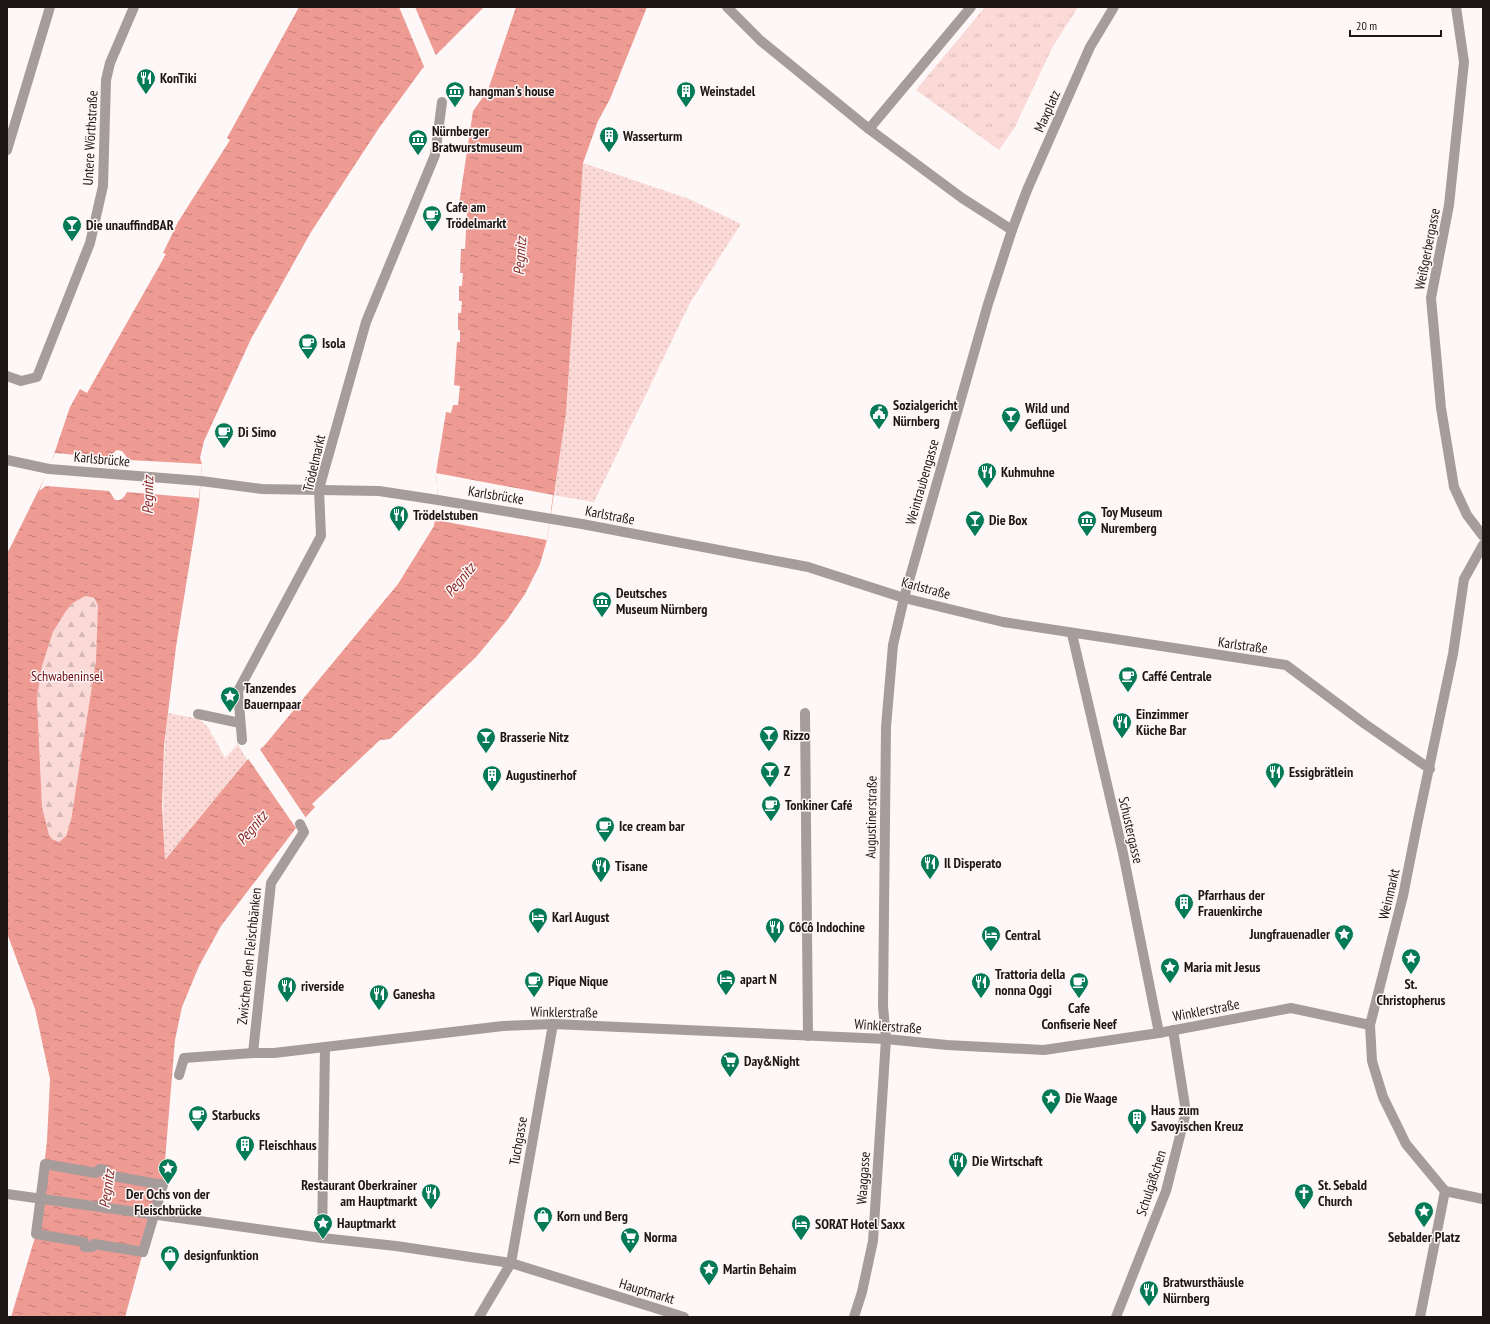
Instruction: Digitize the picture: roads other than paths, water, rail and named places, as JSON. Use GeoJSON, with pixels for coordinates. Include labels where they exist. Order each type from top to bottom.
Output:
{"type":"FeatureCollection","features":[{"type":"Feature","properties":{"kind":"street"},"geometry":{"type":"LineString","coordinates":[[7,150],[50,7]]}},
{"type":"Feature","properties":{"kind":"street"},"geometry":{"type":"LineString","coordinates":[[727,7],[761,41],[869,129],[962,198],[1012,230]]}},
{"type":"Feature","properties":{"kind":"street"},"geometry":{"type":"LineString","coordinates":[[869,129],[971,7]]}},
{"type":"Feature","properties":{"kind":"street","name":"Maxplatz"},"geometry":{"type":"LineString","coordinates":[[988,304],[1012,230],[1027,190],[1090,47],[1114,7]]}},
{"type":"Feature","properties":{"kind":"street","name":"Weißgerbergasse"},"geometry":{"type":"LineString","coordinates":[[1456,7],[1464,62],[1449,205],[1431,298],[1441,408],[1454,487],[1467,515],[1483,536]]}},
{"type":"Feature","properties":{"kind":"street","name":"Untere Wörthstraße"},"geometry":{"type":"LineString","coordinates":[[7,376],[21,381],[37,377],[90,243],[103,186],[106,80],[110,63],[132,11]]}},
{"type":"Feature","properties":{"kind":"street","name":"Trödelmarkt"},"geometry":{"type":"LineString","coordinates":[[242,740],[238,691],[321,536],[319,489],[366,322],[435,155],[442,102]]}},
{"type":"Feature","properties":{"kind":"street","name":"Weintraubengasse"},"geometry":{"type":"LineString","coordinates":[[904,598],[988,304]]}},
{"type":"Feature","properties":{"kind":"street","name":"Karlsbrücke"},"geometry":{"type":"LineString","coordinates":[[7,460],[49,469],[200,481],[262,489],[379,491],[550,518]]}},
{"type":"Feature","properties":{"kind":"street","name":"Karlstraße"},"geometry":{"type":"LineString","coordinates":[[550,518],[808,567],[904,598],[1003,622],[1072,634],[1286,665],[1365,724],[1430,769]]}},
{"type":"Feature","properties":{"kind":"street","name":"Weinmarkt"},"geometry":{"type":"LineString","coordinates":[[1370,1025],[1404,896],[1453,654],[1464,580],[1483,545]]}},
{"type":"Feature","properties":{"kind":"street","name":"Augustinerstraße"},"geometry":{"type":"LineString","coordinates":[[886,1039],[883,1006],[886,727],[893,645],[904,598]]}},
{"type":"Feature","properties":{"kind":"street","name":"Schustergasse"},"geometry":{"type":"LineString","coordinates":[[1072,634],[1123,853],[1159,1033]]}},
{"type":"Feature","properties":{"kind":"street"},"geometry":{"type":"LineString","coordinates":[[805,713],[808,1036]]}},
{"type":"Feature","properties":{"kind":"street"},"geometry":{"type":"LineString","coordinates":[[198,714],[240,723]]}},
{"type":"Feature","properties":{"kind":"street","name":"Zwischen den Fleischbänken"},"geometry":{"type":"LineString","coordinates":[[253,1053],[271,883],[304,832],[300,824]]}},
{"type":"Feature","properties":{"kind":"street","name":"Winklerstraße"},"geometry":{"type":"LineString","coordinates":[[253,1053],[274,1053],[325,1048],[503,1026],[553,1024],[886,1039],[947,1045],[1044,1050],[1159,1033],[1291,1008],[1370,1025]]}},
{"type":"Feature","properties":{"kind":"street","name":"Tuchgasse"},"geometry":{"type":"LineString","coordinates":[[510,1263],[553,1024]]}},
{"type":"Feature","properties":{"kind":"street"},"geometry":{"type":"LineString","coordinates":[[1370,1025],[1372,1061],[1382,1097],[1406,1144],[1445,1191],[1483,1200]]}},
{"type":"Feature","properties":{"kind":"street","name":"Schulgäßchen"},"geometry":{"type":"LineString","coordinates":[[1116,1317],[1166,1191],[1186,1112],[1173,1030]]}},
{"type":"Feature","properties":{"kind":"street","name":"Waaggasse"},"geometry":{"type":"LineString","coordinates":[[854,1317],[862,1292],[873,1241],[886,1039]]}},
{"type":"Feature","properties":{"kind":"street"},"geometry":{"type":"LineString","coordinates":[[322,1238],[325,1048]]}},
{"type":"Feature","properties":{"kind":"street"},"geometry":{"type":"LineString","coordinates":[[179,1075],[184,1058],[253,1053]]}},
{"type":"Feature","properties":{"kind":"street"},"geometry":{"type":"LineString","coordinates":[[45,1164],[96,1173],[100,1169],[105,1170],[107,1175],[163,1185],[154,1215],[143,1252],[94,1244],[92,1248],[86,1247],[84,1242],[36,1234],[45,1164]]}},
{"type":"Feature","properties":{"kind":"street"},"geometry":{"type":"LineString","coordinates":[[1420,1317],[1445,1191]]}},
{"type":"Feature","properties":{"kind":"street","name":"Hauptmarkt"},"geometry":{"type":"LineString","coordinates":[[7,1194],[322,1238],[396,1246],[510,1263],[684,1317]]}},
{"type":"Feature","properties":{"kind":"street"},"geometry":{"type":"LineString","coordinates":[[479,1317],[510,1263]]}},
{"type":"Feature","properties":{"kind":"water","name":"Pegnitz"},"geometry":{"type":"Polygon","coordinates":[[[299,7],[484,7],[422,69],[379,128],[311,232],[251,339],[204,441],[200,458],[202,464],[199,505],[176,647],[164,746],[162,806],[165,860],[247,760],[264,746],[398,584],[434,526],[438,500],[436,473],[446,412],[451,413],[453,405],[458,405],[460,386],[454,385],[457,342],[460,342],[458,313],[461,313],[462,301],[459,301],[459,286],[462,286],[463,273],[460,273],[461,249],[465,249],[467,212],[458,211],[473,111],[488,90],[516,7],[647,7],[610,99],[598,121],[583,163],[566,413],[547,540],[540,564],[525,594],[507,620],[476,657],[390,739],[380,740],[312,804],[315,807],[296,828],[221,926],[199,966],[182,1007],[175,1040],[163,1185],[125,1317],[11,1317],[36,1234],[47,1141],[50,1079],[35,1009],[7,933],[7,554],[49,469],[70,407],[80,389],[87,393],[166,254],[163,253],[178,222],[230,140],[227,138],[299,7]],[[85,596],[73,603],[66,611],[53,632],[42,666],[37,698],[42,807],[49,835],[52,839],[59,842],[66,836],[71,820],[96,660],[98,605],[94,598],[85,596]]]}},
{"type":"Feature","properties":{"kind":"place","name":"KonTiki"},"geometry":{"type":"Point","coordinates":[146,95]}},
{"type":"Feature","properties":{"kind":"place","name":"hangman's house"},"geometry":{"type":"Point","coordinates":[455,108]}},
{"type":"Feature","properties":{"kind":"place","name":"Weinstadel"},"geometry":{"type":"Point","coordinates":[686,108]}},
{"type":"Feature","properties":{"kind":"place","name":"Wasserturm"},"geometry":{"type":"Point","coordinates":[609,153]}},
{"type":"Feature","properties":{"kind":"place","name":"Nürnberger Bratwurstmuseum"},"geometry":{"type":"Point","coordinates":[418,156]}},
{"type":"Feature","properties":{"kind":"place","name":"Cafe am Trödelmarkt"},"geometry":{"type":"Point","coordinates":[432,232]}},
{"type":"Feature","properties":{"kind":"place","name":"Die unauffindBAR"},"geometry":{"type":"Point","coordinates":[72,242]}},
{"type":"Feature","properties":{"kind":"place","name":"Isola"},"geometry":{"type":"Point","coordinates":[308,360]}},
{"type":"Feature","properties":{"kind":"place","name":"Sozialgericht Nürnberg"},"geometry":{"type":"Point","coordinates":[879,430]}},
{"type":"Feature","properties":{"kind":"place","name":"Wild und Geflügel"},"geometry":{"type":"Point","coordinates":[1011,433]}},
{"type":"Feature","properties":{"kind":"place","name":"Di Simo"},"geometry":{"type":"Point","coordinates":[224,449]}},
{"type":"Feature","properties":{"kind":"place","name":"Kuhmuhne"},"geometry":{"type":"Point","coordinates":[987,489]}},
{"type":"Feature","properties":{"kind":"place","name":"Trödelstuben"},"geometry":{"type":"Point","coordinates":[399,532]}},
{"type":"Feature","properties":{"kind":"place","name":"Die Box"},"geometry":{"type":"Point","coordinates":[975,537]}},
{"type":"Feature","properties":{"kind":"place","name":"Toy Museum Nuremberg"},"geometry":{"type":"Point","coordinates":[1087,537]}},
{"type":"Feature","properties":{"kind":"place","name":"Deutsches Museum Nürnberg"},"geometry":{"type":"Point","coordinates":[602,618]}},
{"type":"Feature","properties":{"kind":"place","name":"Caffé Centrale"},"geometry":{"type":"Point","coordinates":[1128,693]}},
{"type":"Feature","properties":{"kind":"place","name":"Tanzendes Bauernpaar"},"geometry":{"type":"Point","coordinates":[230,713]}},
{"type":"Feature","properties":{"kind":"place","name":"Einzimmer Küche Bar"},"geometry":{"type":"Point","coordinates":[1122,739]}},
{"type":"Feature","properties":{"kind":"place","name":"Rizzo"},"geometry":{"type":"Point","coordinates":[769,752]}},
{"type":"Feature","properties":{"kind":"place","name":"Brasserie Nitz"},"geometry":{"type":"Point","coordinates":[486,754]}},
{"type":"Feature","properties":{"kind":"place","name":"Z"},"geometry":{"type":"Point","coordinates":[770,788]}},
{"type":"Feature","properties":{"kind":"place","name":"Essigbrätlein"},"geometry":{"type":"Point","coordinates":[1275,789]}},
{"type":"Feature","properties":{"kind":"place","name":"Augustinerhof"},"geometry":{"type":"Point","coordinates":[492,792]}},
{"type":"Feature","properties":{"kind":"place","name":"Tonkiner Café"},"geometry":{"type":"Point","coordinates":[771,822]}},
{"type":"Feature","properties":{"kind":"place","name":"Ice cream bar"},"geometry":{"type":"Point","coordinates":[605,843]}},
{"type":"Feature","properties":{"kind":"place","name":"Il Disperato"},"geometry":{"type":"Point","coordinates":[930,880]}},
{"type":"Feature","properties":{"kind":"place","name":"Tisane"},"geometry":{"type":"Point","coordinates":[601,883]}},
{"type":"Feature","properties":{"kind":"place","name":"Pfarrhaus der Frauenkirche"},"geometry":{"type":"Point","coordinates":[1184,920]}},
{"type":"Feature","properties":{"kind":"place","name":"Karl August"},"geometry":{"type":"Point","coordinates":[538,934]}},
{"type":"Feature","properties":{"kind":"place","name":"CôCô Indochine"},"geometry":{"type":"Point","coordinates":[775,944]}},
{"type":"Feature","properties":{"kind":"place","name":"Jungfrauenadler"},"geometry":{"type":"Point","coordinates":[1344,951]}},
{"type":"Feature","properties":{"kind":"place","name":"Central"},"geometry":{"type":"Point","coordinates":[991,952]}},
{"type":"Feature","properties":{"kind":"place","name":"St. Christopherus"},"geometry":{"type":"Point","coordinates":[1411,975]}},
{"type":"Feature","properties":{"kind":"place","name":"Maria mit Jesus"},"geometry":{"type":"Point","coordinates":[1170,984]}},
{"type":"Feature","properties":{"kind":"place","name":"apart N"},"geometry":{"type":"Point","coordinates":[726,996]}},
{"type":"Feature","properties":{"kind":"place","name":"Pique Nique"},"geometry":{"type":"Point","coordinates":[534,998]}},
{"type":"Feature","properties":{"kind":"place","name":"Trattoria della nonna Oggi"},"geometry":{"type":"Point","coordinates":[981,999]}},
{"type":"Feature","properties":{"kind":"place","name":"Cafe Confiserie Neef"},"geometry":{"type":"Point","coordinates":[1079,999]}},
{"type":"Feature","properties":{"kind":"place","name":"riverside"},"geometry":{"type":"Point","coordinates":[287,1003]}},
{"type":"Feature","properties":{"kind":"place","name":"Ganesha"},"geometry":{"type":"Point","coordinates":[379,1011]}},
{"type":"Feature","properties":{"kind":"place","name":"Day&Night"},"geometry":{"type":"Point","coordinates":[730,1078]}},
{"type":"Feature","properties":{"kind":"place","name":"Die Waage"},"geometry":{"type":"Point","coordinates":[1051,1115]}},
{"type":"Feature","properties":{"kind":"place","name":"Starbucks"},"geometry":{"type":"Point","coordinates":[198,1132]}},
{"type":"Feature","properties":{"kind":"place","name":"Haus zum Savoyischen Kreuz"},"geometry":{"type":"Point","coordinates":[1137,1135]}},
{"type":"Feature","properties":{"kind":"place","name":"Fleischhaus"},"geometry":{"type":"Point","coordinates":[245,1162]}},
{"type":"Feature","properties":{"kind":"place","name":"Die Wirtschaft"},"geometry":{"type":"Point","coordinates":[958,1178]}},
{"type":"Feature","properties":{"kind":"place","name":"Der Ochs von der Fleischbrücke"},"geometry":{"type":"Point","coordinates":[168,1185]}},
{"type":"Feature","properties":{"kind":"place","name":"Restaurant Oberkrainer am Hauptmarkt"},"geometry":{"type":"Point","coordinates":[431,1210]}},
{"type":"Feature","properties":{"kind":"place","name":"St. Sebald Church"},"geometry":{"type":"Point","coordinates":[1304,1210]}},
{"type":"Feature","properties":{"kind":"place","name":"Sebalder Platz"},"geometry":{"type":"Point","coordinates":[1424,1228]}},
{"type":"Feature","properties":{"kind":"place","name":"Korn und Berg"},"geometry":{"type":"Point","coordinates":[543,1233]}},
{"type":"Feature","properties":{"kind":"place","name":"Hauptmarkt"},"geometry":{"type":"Point","coordinates":[323,1240]}},
{"type":"Feature","properties":{"kind":"place","name":"SORAT Hotel Saxx"},"geometry":{"type":"Point","coordinates":[801,1241]}},
{"type":"Feature","properties":{"kind":"place","name":"Norma"},"geometry":{"type":"Point","coordinates":[630,1254]}},
{"type":"Feature","properties":{"kind":"place","name":"designfunktion"},"geometry":{"type":"Point","coordinates":[170,1272]}},
{"type":"Feature","properties":{"kind":"place","name":"Martin Behaim"},"geometry":{"type":"Point","coordinates":[709,1286]}},
{"type":"Feature","properties":{"kind":"place","name":"Bratwursthäusle Nürnberg"},"geometry":{"type":"Point","coordinates":[1149,1307]}},
{"type":"Feature","properties":{"kind":"park label","name":"Schwabeninsel"},"geometry":{"type":"Point","coordinates":[67,676]}}]}
